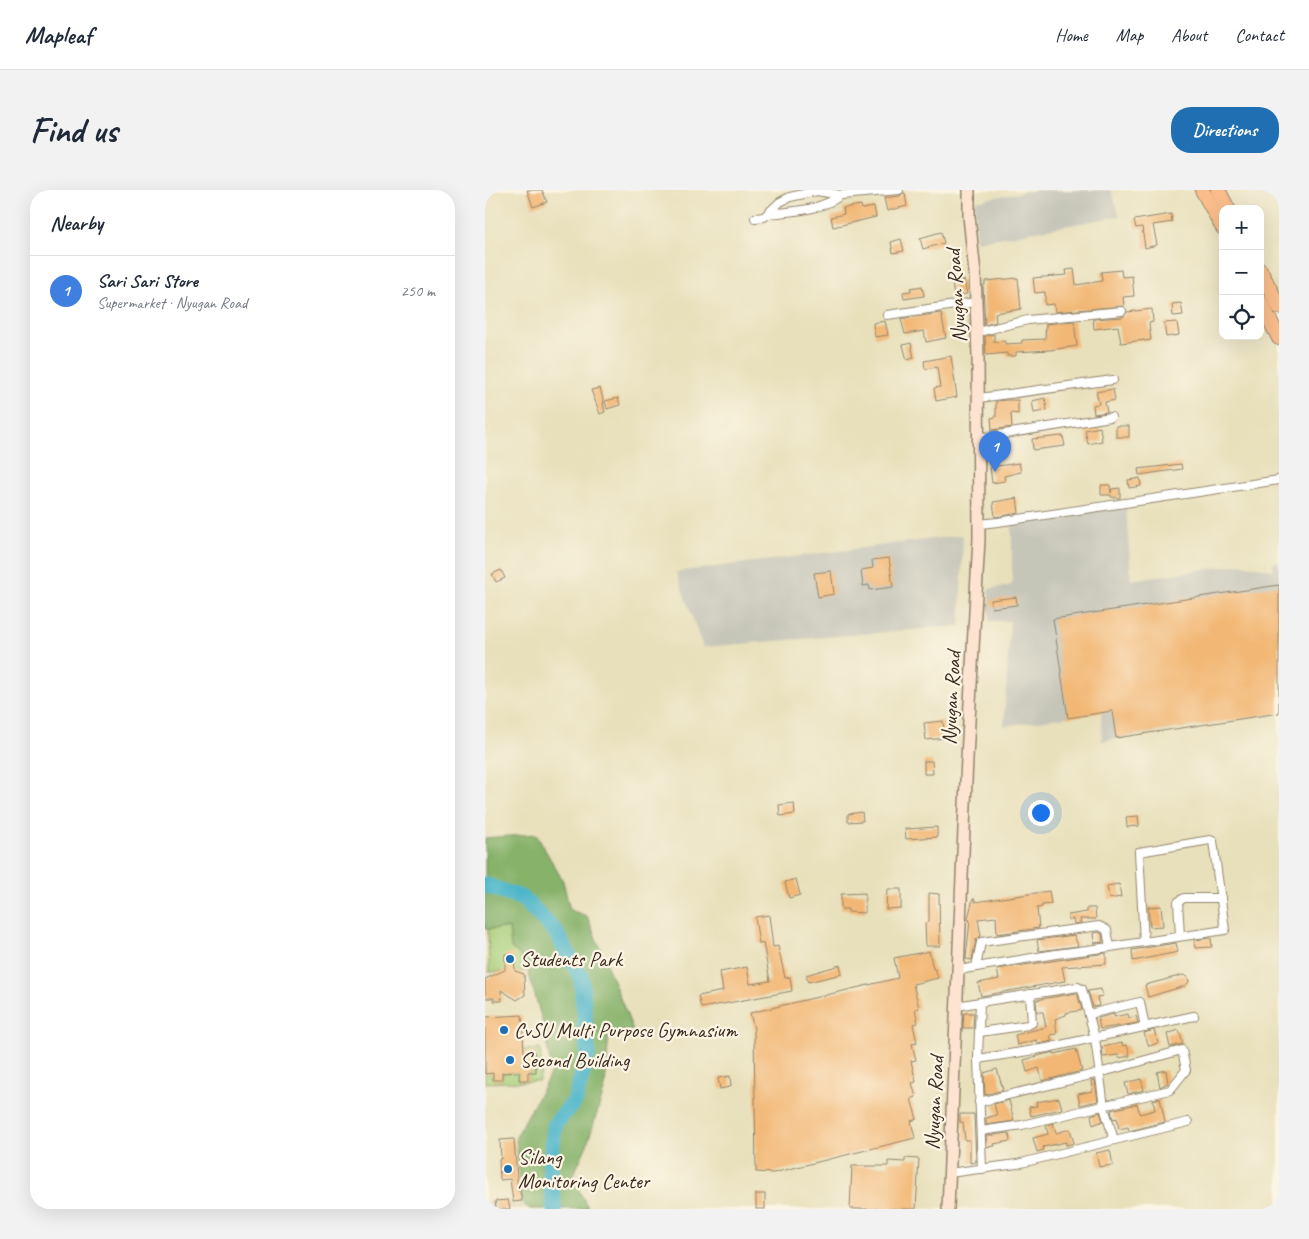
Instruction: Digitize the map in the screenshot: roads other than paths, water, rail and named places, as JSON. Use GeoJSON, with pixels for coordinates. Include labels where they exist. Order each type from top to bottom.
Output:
{"type":"FeatureCollection","features":[{"type":"Feature","properties":{"kind":"highway"},"geometry":{"type":"LineString","coordinates":[[1203,190],[1219,220]]}},
{"type":"Feature","properties":{"kind":"highway"},"geometry":{"type":"LineString","coordinates":[[1218,190],[1226,205]]}},
{"type":"Feature","properties":{"kind":"highway"},"geometry":{"type":"LineString","coordinates":[[1264,278],[1279,307]]}},
{"type":"Feature","properties":{"kind":"highway"},"geometry":{"type":"LineString","coordinates":[[1264,309],[1279,338]]}},
{"type":"Feature","properties":{"kind":"main road","name":"Nyugan Road"},"geometry":{"type":"LineString","coordinates":[[948,1209],[979,524],[978,332],[969,216],[969,190]]}},
{"type":"Feature","properties":{"kind":"street"},"geometry":{"type":"LineString","coordinates":[[755,218],[764,217],[769,214],[780,202],[790,197],[817,192],[841,195],[899,190]]}},
{"type":"Feature","properties":{"kind":"street"},"geometry":{"type":"LineString","coordinates":[[769,214],[822,206],[841,195]]}},
{"type":"Feature","properties":{"kind":"street"},"geometry":{"type":"LineString","coordinates":[[887,315],[976,302]]}},
{"type":"Feature","properties":{"kind":"street"},"geometry":{"type":"LineString","coordinates":[[978,332],[1028,320],[1122,311]]}},
{"type":"Feature","properties":{"kind":"street"},"geometry":{"type":"LineString","coordinates":[[979,398],[1113,380]]}},
{"type":"Feature","properties":{"kind":"street"},"geometry":{"type":"LineString","coordinates":[[979,438],[1111,417]]}},
{"type":"Feature","properties":{"kind":"street"},"geometry":{"type":"LineString","coordinates":[[979,524],[1279,480]]}},
{"type":"Feature","properties":{"kind":"street"},"geometry":{"type":"LineString","coordinates":[[959,970],[1225,930],[1213,841],[1139,852],[1144,942]]}},
{"type":"Feature","properties":{"kind":"street"},"geometry":{"type":"LineString","coordinates":[[1180,936],[1178,902],[1184,898],[1221,898]]}},
{"type":"Feature","properties":{"kind":"street"},"geometry":{"type":"LineString","coordinates":[[976,967],[981,942],[1099,926],[1107,930],[1110,947]]}},
{"type":"Feature","properties":{"kind":"street"},"geometry":{"type":"LineString","coordinates":[[957,1006],[1078,987],[1082,989],[1095,1038],[1104,1107],[1114,1140]]}},
{"type":"Feature","properties":{"kind":"street"},"geometry":{"type":"LineString","coordinates":[[979,1032],[1028,1025],[1032,1022],[1030,994]]}},
{"type":"Feature","properties":{"kind":"street"},"geometry":{"type":"LineString","coordinates":[[980,1002],[978,1059],[983,1169]]}},
{"type":"Feature","properties":{"kind":"street"},"geometry":{"type":"LineString","coordinates":[[1089,1014],[1140,1002],[1145,1026]]}},
{"type":"Feature","properties":{"kind":"street"},"geometry":{"type":"LineString","coordinates":[[978,1059],[1047,1048],[1194,1016]]}},
{"type":"Feature","properties":{"kind":"street"},"geometry":{"type":"LineString","coordinates":[[979,1102],[1099,1073],[1182,1050],[1186,1070],[1170,1090],[1022,1125],[981,1131]]}},
{"type":"Feature","properties":{"kind":"street"},"geometry":{"type":"LineString","coordinates":[[949,1173],[1017,1164],[1188,1122]]}},
{"type":"Feature","properties":{"kind":"waterway"},"geometry":{"type":"LineString","coordinates":[[485,885],[522,898],[555,931],[581,977],[588,1053],[575,1101],[555,1124],[550,1166],[554,1209]]}},
{"type":"Feature","properties":{"kind":"place","name":"Sari Sari Store"},"geometry":{"type":"Point","coordinates":[995,472]}},
{"type":"Feature","properties":{"kind":"place","name":"Students Park"},"geometry":{"type":"Point","coordinates":[510,959]}},
{"type":"Feature","properties":{"kind":"place","name":"CvSU Multi Purpose Gymnasium"},"geometry":{"type":"Point","coordinates":[504,1030]}},
{"type":"Feature","properties":{"kind":"place","name":"Second Building"},"geometry":{"type":"Point","coordinates":[510,1060]}},
{"type":"Feature","properties":{"kind":"place","name":"Silang Monitoring Center"},"geometry":{"type":"Point","coordinates":[508,1169]}}]}
